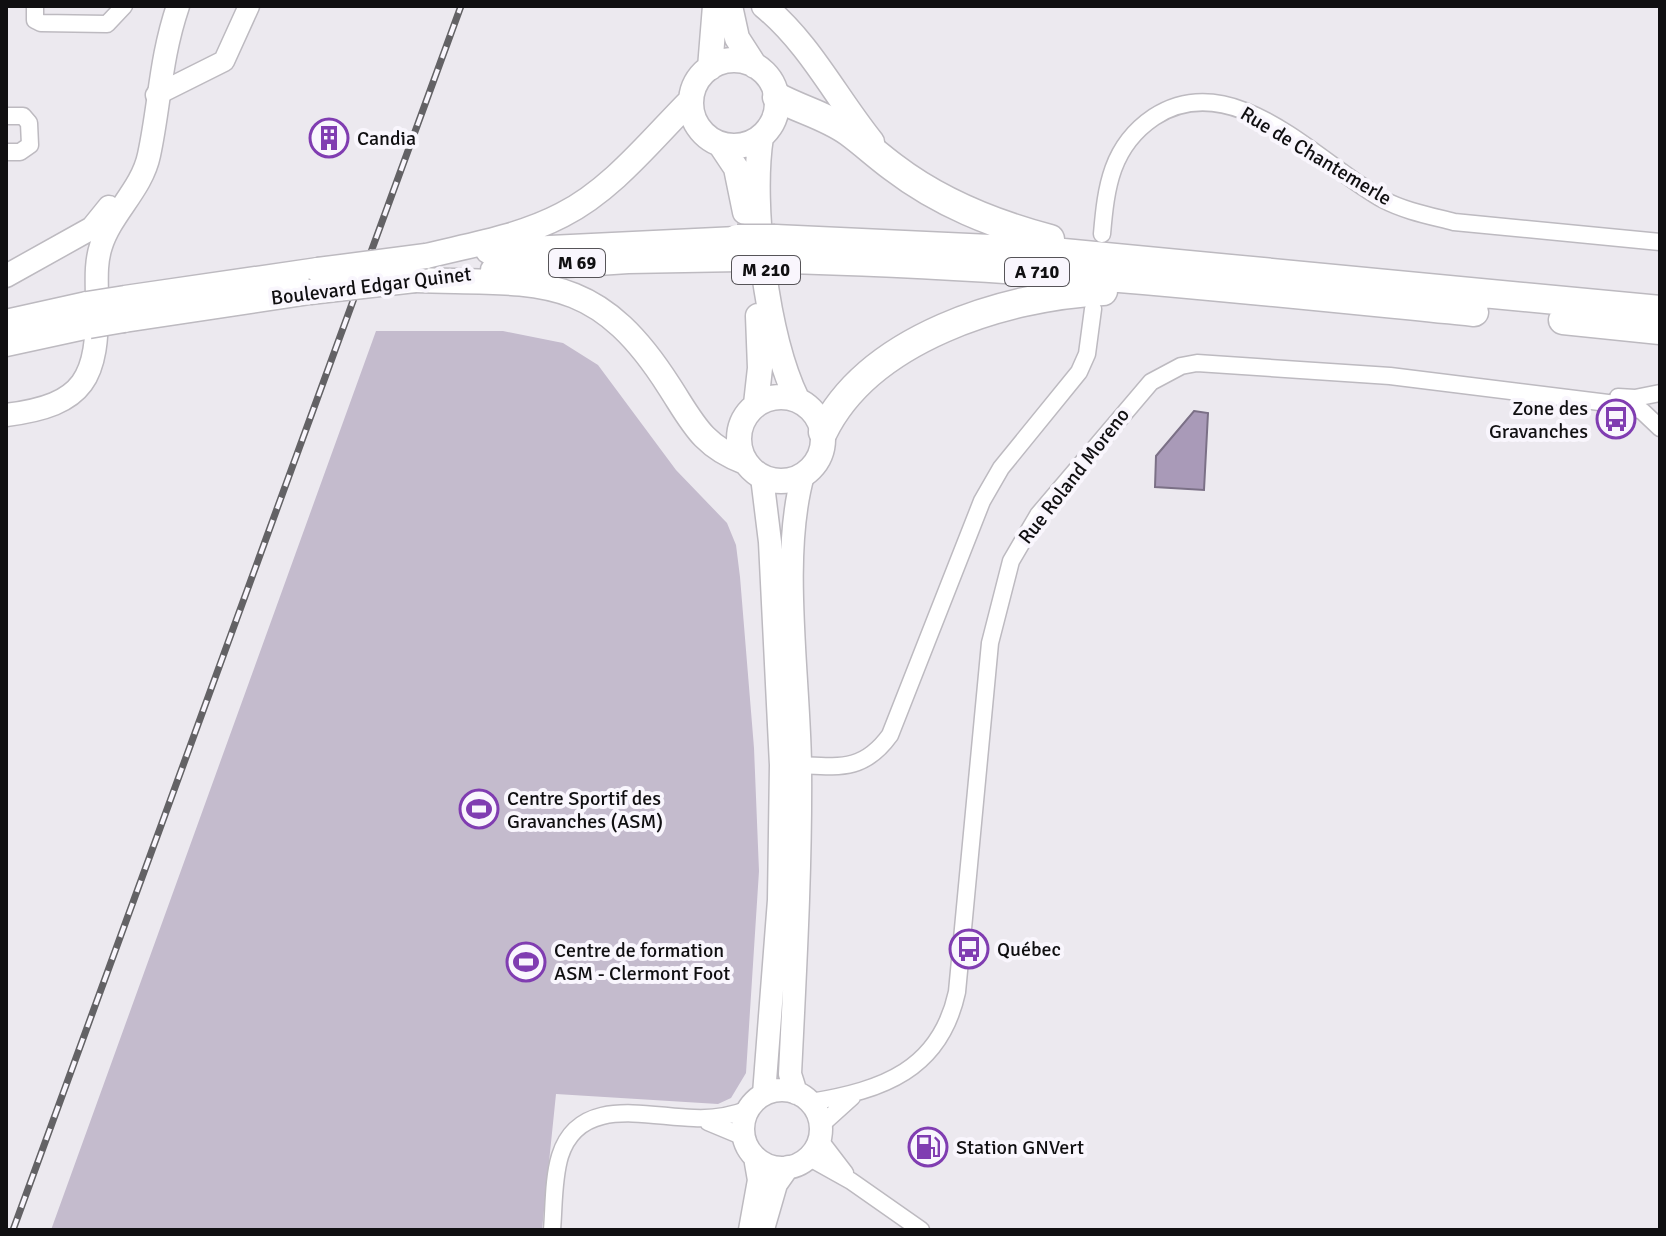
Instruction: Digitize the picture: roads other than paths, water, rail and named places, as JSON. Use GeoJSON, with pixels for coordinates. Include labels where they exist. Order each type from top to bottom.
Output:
{"type":"FeatureCollection","features":[{"type":"Feature","properties":{"kind":"highway"},"geometry":{"type":"LineString","coordinates":[[777,97],[825,117],[894,168],[975,216],[1016,230],[1149,261]]}},
{"type":"Feature","properties":{"kind":"highway","name":"A 710"},"geometry":{"type":"LineString","coordinates":[[738,249],[974,246],[1660,310]]}},
{"type":"Feature","properties":{"kind":"highway","name":"A 710"},"geometry":{"type":"LineString","coordinates":[[776,249],[1295,294],[1660,330]]}},
{"type":"Feature","properties":{"kind":"highway"},"geometry":{"type":"LineString","coordinates":[[823,432],[848,391],[872,371],[947,328],[1026,298],[1120,290],[1180,296],[1295,294]]}},
{"type":"Feature","properties":{"kind":"main road"},"geometry":{"type":"LineString","coordinates":[[6,415],[49,407],[63,401],[84,380],[98,342],[99,250],[106,231],[149,157],[156,95],[178,6]]}},
{"type":"Feature","properties":{"kind":"main road"},"geometry":{"type":"LineString","coordinates":[[710,68],[715,6]]}},
{"type":"Feature","properties":{"kind":"main road"},"geometry":{"type":"LineString","coordinates":[[691,100],[698,127],[720,144],[748,144],[761,137],[774,119],[777,97],[773,85],[755,66],[737,38],[730,6]]}},
{"type":"Feature","properties":{"kind":"main road"},"geometry":{"type":"LineString","coordinates":[[764,6],[793,32],[843,106],[894,168]]}},
{"type":"Feature","properties":{"kind":"main road"},"geometry":{"type":"LineString","coordinates":[[426,256],[499,238],[563,215],[631,160],[691,100],[701,77],[710,68],[732,61],[755,66]]}},
{"type":"Feature","properties":{"kind":"main road"},"geometry":{"type":"LineString","coordinates":[[6,276],[92,228],[126,186],[151,133]]}},
{"type":"Feature","properties":{"kind":"main road","name":"M 210"},"geometry":{"type":"LineString","coordinates":[[761,137],[756,170],[773,333],[782,367],[797,399]]}},
{"type":"Feature","properties":{"kind":"main road","name":"M 210"},"geometry":{"type":"LineString","coordinates":[[720,144],[736,168],[743,192],[760,334],[756,404]]}},
{"type":"Feature","properties":{"kind":"main road","name":"M 69"},"geometry":{"type":"LineString","coordinates":[[426,256],[738,249]]}},
{"type":"Feature","properties":{"kind":"main road","name":"Boulevard Edgar Quinet"},"geometry":{"type":"LineString","coordinates":[[314,281],[415,280],[738,249]]}},
{"type":"Feature","properties":{"kind":"main road","name":"Boulevard Edgar Quinet"},"geometry":{"type":"LineString","coordinates":[[6,322],[88,315],[314,281],[426,256]]}},
{"type":"Feature","properties":{"kind":"main road"},"geometry":{"type":"LineString","coordinates":[[415,280],[546,286],[600,307],[646,348],[703,439],[721,453],[753,469],[790,480],[803,475]]}},
{"type":"Feature","properties":{"kind":"main road","name":"Boulevard Edgar Quinet"},"geometry":{"type":"LineString","coordinates":[[6,344],[88,315]]}},
{"type":"Feature","properties":{"kind":"main road"},"geometry":{"type":"LineString","coordinates":[[750,1230],[759,1180],[755,1157],[744,1137],[756,1102],[779,900],[781,765],[770,542],[753,469],[738,437],[747,413],[756,404],[783,396],[797,399],[818,418],[823,432],[819,456],[803,475],[796,501],[793,540],[800,765],[799,914],[790,1074],[804,1098],[809,1147],[776,1184],[763,1230]]}},
{"type":"Feature","properties":{"kind":"main road"},"geometry":{"type":"LineString","coordinates":[[756,1102],[786,1090],[804,1098]]}},
{"type":"Feature","properties":{"kind":"main road"},"geometry":{"type":"LineString","coordinates":[[755,1157],[765,1164],[809,1147]]}},
{"type":"Feature","properties":{"kind":"street"},"geometry":{"type":"LineString","coordinates":[[35,6],[35,20],[41,23],[107,24],[124,6]]}},
{"type":"Feature","properties":{"kind":"street"},"geometry":{"type":"LineString","coordinates":[[156,95],[224,61],[249,6]]}},
{"type":"Feature","properties":{"kind":"street","name":"Rue de Chantemerle"},"geometry":{"type":"LineString","coordinates":[[1102,234],[1106,188],[1118,153],[1131,136],[1163,111],[1205,102],[1244,109],[1292,137],[1349,180],[1388,202],[1421,214],[1454,222],[1660,242]]}},
{"type":"Feature","properties":{"kind":"street"},"geometry":{"type":"LineString","coordinates":[[6,116],[23,116],[29,123],[30,145],[20,152],[6,152]]}},
{"type":"Feature","properties":{"kind":"street"},"geometry":{"type":"LineString","coordinates":[[800,765],[835,766],[861,762],[877,753],[890,735],[982,501],[1001,468],[1079,372],[1087,354],[1093,309]]}},
{"type":"Feature","properties":{"kind":"street","name":"Rue Roland Moreno"},"geometry":{"type":"LineString","coordinates":[[853,1096],[916,1065],[945,1032],[957,992],[990,643],[1002,587],[1026,532],[1145,387],[1181,366],[1215,363],[1390,376],[1576,397]]}},
{"type":"Feature","properties":{"kind":"street"},"geometry":{"type":"LineString","coordinates":[[1576,397],[1635,398],[1660,393]]}},
{"type":"Feature","properties":{"kind":"street"},"geometry":{"type":"LineString","coordinates":[[1576,397],[1634,407],[1660,428]]}},
{"type":"Feature","properties":{"kind":"street"},"geometry":{"type":"LineString","coordinates":[[1660,399],[1660,428]]}},
{"type":"Feature","properties":{"kind":"street"},"geometry":{"type":"LineString","coordinates":[[804,1098],[853,1096]]}},
{"type":"Feature","properties":{"kind":"street"},"geometry":{"type":"LineString","coordinates":[[853,1096],[809,1147],[921,1230]]}},
{"type":"Feature","properties":{"kind":"street"},"geometry":{"type":"LineString","coordinates":[[552,1230],[560,1157],[571,1135],[582,1123],[613,1113],[695,1119],[728,1117],[756,1102]]}},
{"type":"Feature","properties":{"kind":"street"},"geometry":{"type":"LineString","coordinates":[[695,1119],[744,1137]]}},
{"type":"Feature","properties":{"kind":"railway"},"geometry":{"type":"LineString","coordinates":[[13,1230],[461,6]]}},
{"type":"Feature","properties":{"kind":"place","name":"Candia"},"geometry":{"type":"Point","coordinates":[329,138]}},
{"type":"Feature","properties":{"kind":"place","name":"Zone des Gravanches"},"geometry":{"type":"Point","coordinates":[1616,419]}},
{"type":"Feature","properties":{"kind":"place","name":"Centre Sportif des Gravanches (ASM)"},"geometry":{"type":"Point","coordinates":[479,809]}},
{"type":"Feature","properties":{"kind":"place","name":"Québec"},"geometry":{"type":"Point","coordinates":[969,949]}},
{"type":"Feature","properties":{"kind":"place","name":"Centre de formation ASM - Clermont Foot"},"geometry":{"type":"Point","coordinates":[526,962]}},
{"type":"Feature","properties":{"kind":"place","name":"Station GNVert"},"geometry":{"type":"Point","coordinates":[928,1147]}}]}
